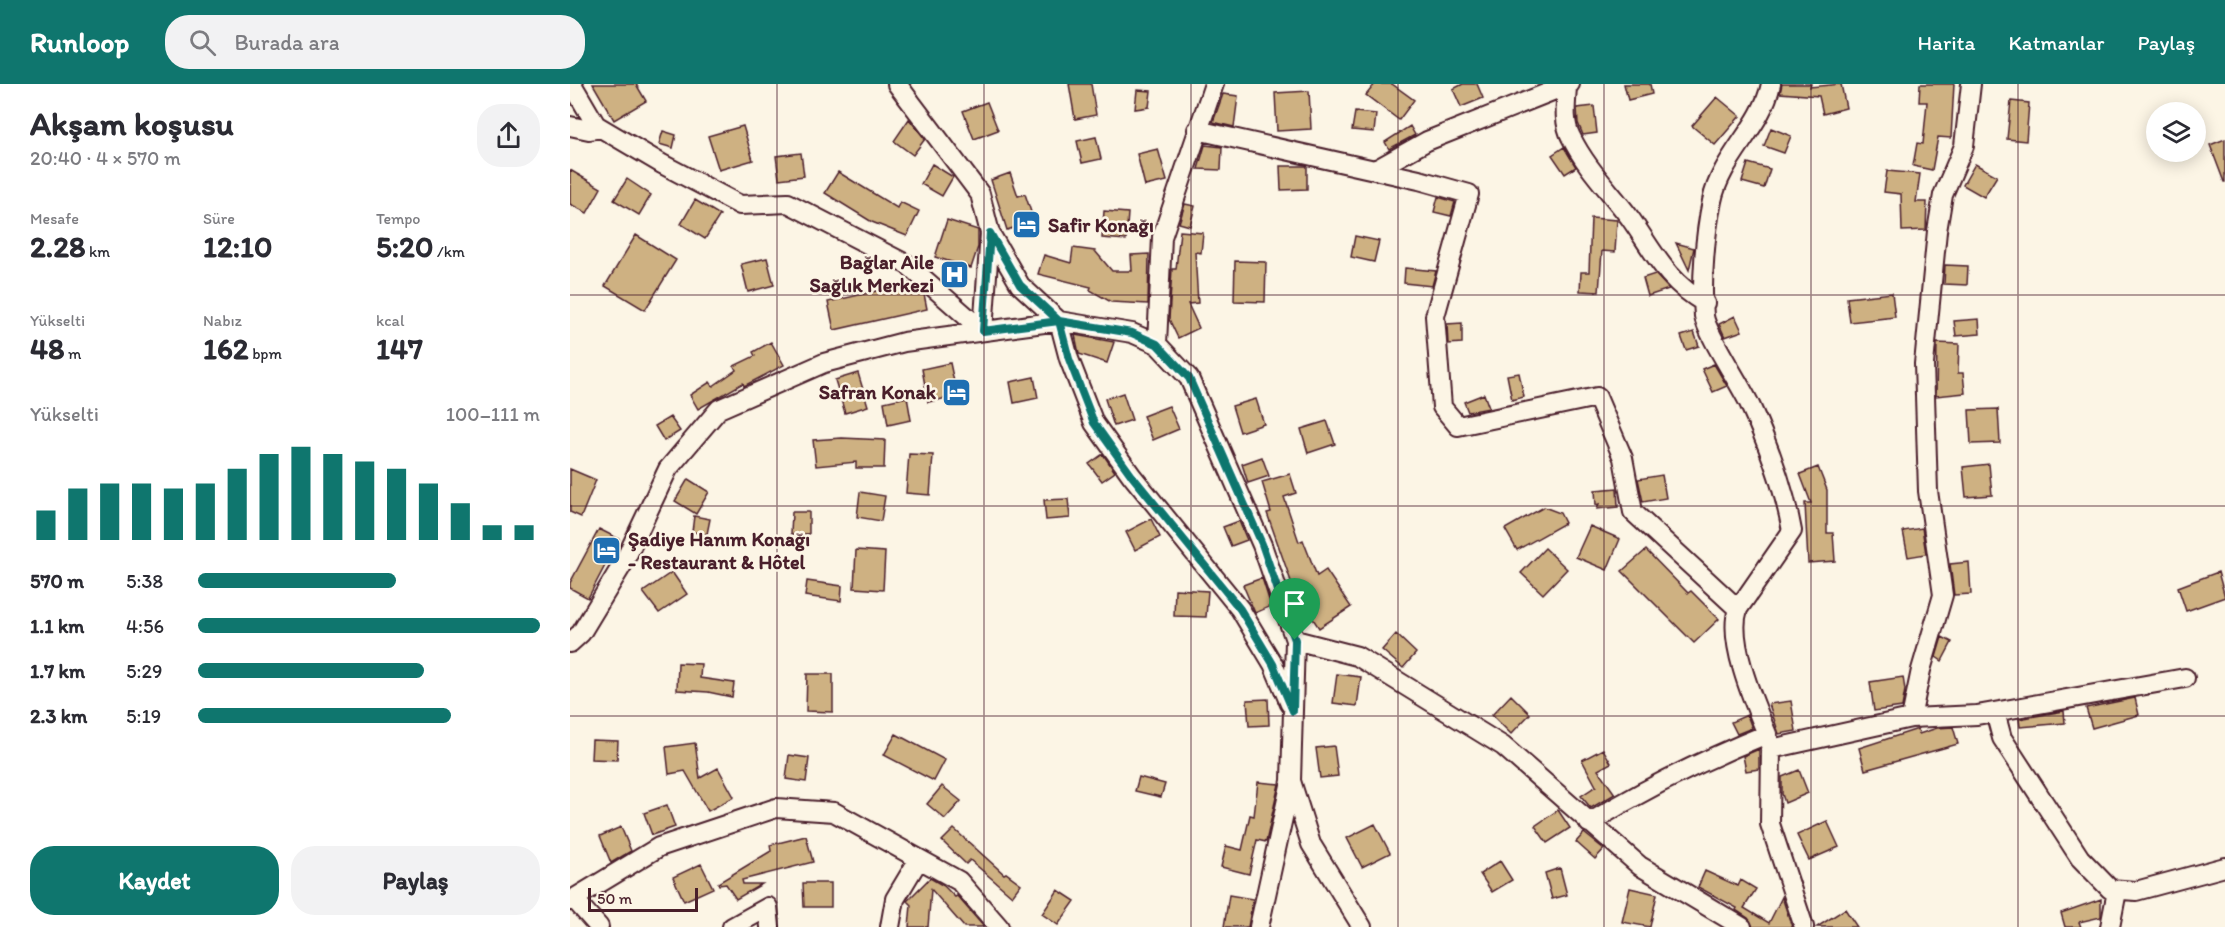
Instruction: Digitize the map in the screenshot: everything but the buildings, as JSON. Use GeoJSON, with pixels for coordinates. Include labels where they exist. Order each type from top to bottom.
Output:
{"type":"FeatureCollection","features":[{"type":"Feature","properties":{"kind":"street"},"geometry":{"type":"LineString","coordinates":[[572,84],[596,124],[601,128],[662,164],[740,204],[788,203],[908,265],[983,331]]}},
{"type":"Feature","properties":{"kind":"street"},"geometry":{"type":"LineString","coordinates":[[897,84],[980,194],[990,233],[1020,285],[1059,321],[1069,359],[1094,423],[1139,485],[1240,609],[1273,664],[1293,711]]}},
{"type":"Feature","properties":{"kind":"street"},"geometry":{"type":"LineString","coordinates":[[1157,344],[1162,237],[1214,84]]}},
{"type":"Feature","properties":{"kind":"street"},"geometry":{"type":"LineString","coordinates":[[1771,84],[1767,101],[1724,168],[1712,200],[1705,254],[1704,318],[1750,405],[1785,491],[1792,531],[1738,609],[1734,620],[1745,680],[1769,741],[1770,824],[1804,927]]}},
{"type":"Feature","properties":{"kind":"street"},"geometry":{"type":"LineString","coordinates":[[1911,718],[1921,670],[1943,595],[1928,491],[1924,364],[1937,231],[1943,195],[1964,146],[1971,84]]}},
{"type":"Feature","properties":{"kind":"street"},"geometry":{"type":"LineString","coordinates":[[1375,170],[1427,141],[1568,86],[1566,124],[1570,136],[1596,179],[1629,218],[1653,255],[1683,291],[1705,303]]}},
{"type":"Feature","properties":{"kind":"street"},"geometry":{"type":"LineString","coordinates":[[570,126],[589,130],[601,128]]}},
{"type":"Feature","properties":{"kind":"street"},"geometry":{"type":"LineString","coordinates":[[1197,130],[1375,170],[1469,194],[1435,316],[1442,407],[1458,426],[1530,409],[1597,397],[1623,458],[1633,512],[1738,609]]}},
{"type":"Feature","properties":{"kind":"street"},"geometry":{"type":"LineString","coordinates":[[983,331],[990,233]]}},
{"type":"Feature","properties":{"kind":"street"},"geometry":{"type":"LineString","coordinates":[[570,643],[581,633],[624,562],[668,469],[719,409],[824,363],[904,342],[1059,321],[1132,333],[1157,344],[1189,378],[1262,544],[1295,640],[1291,781],[1259,927]]}},
{"type":"Feature","properties":{"kind":"street"},"geometry":{"type":"LineString","coordinates":[[1295,640],[1357,656],[1503,746],[1640,866],[1742,927]]}},
{"type":"Feature","properties":{"kind":"street"},"geometry":{"type":"LineString","coordinates":[[1589,823],[1626,800],[1710,757],[1769,741],[1911,718],[1995,712],[2185,678]]}},
{"type":"Feature","properties":{"kind":"street"},"geometry":{"type":"LineString","coordinates":[[1995,712],[2002,738],[2080,858],[2110,888],[2117,891],[2136,891],[2225,867]]}},
{"type":"Feature","properties":{"kind":"street"},"geometry":{"type":"LineString","coordinates":[[1291,781],[1311,844],[1362,927]]}},
{"type":"Feature","properties":{"kind":"street"},"geometry":{"type":"LineString","coordinates":[[599,927],[572,900],[659,847],[776,808],[834,812],[958,881],[999,927]]}},
{"type":"Feature","properties":{"kind":"street"},"geometry":{"type":"LineString","coordinates":[[890,927],[895,899],[919,859]]}},
{"type":"Feature","properties":{"kind":"street"},"geometry":{"type":"LineString","coordinates":[[2110,927],[2117,891]]}},
{"type":"Feature","properties":{"kind":"street"},"geometry":{"type":"LineString","coordinates":[[732,927],[768,907],[770,927]]}},
{"type":"Feature","properties":{"kind":"place","name":"Safir Konağı"},"geometry":{"type":"Point","coordinates":[1027,225]}},
{"type":"Feature","properties":{"kind":"place","name":"Bağlar Aile Sağlık Merkezi"},"geometry":{"type":"Point","coordinates":[955,274]}},
{"type":"Feature","properties":{"kind":"place","name":"Safran Konak"},"geometry":{"type":"Point","coordinates":[957,392]}},
{"type":"Feature","properties":{"kind":"place","name":"Şadiye Hanım Konağı - Restaurant & Hôtel"},"geometry":{"type":"Point","coordinates":[607,551]}},
{"type":"Feature","properties":{"kind":"route"},"geometry":{"type":"LineString","coordinates":[[1295,640],[1262,544],[1189,378],[1157,344],[1132,333],[1059,321],[983,331],[990,233],[1020,285],[1059,321],[1069,359],[1094,423],[1132,476],[1240,609],[1273,664],[1293,711],[1295,640]]}}]}
